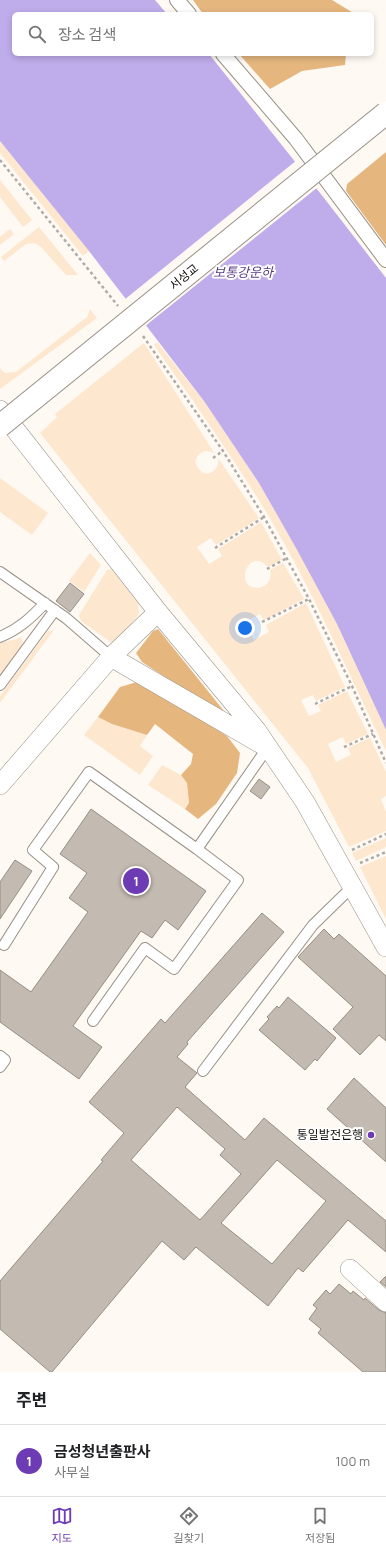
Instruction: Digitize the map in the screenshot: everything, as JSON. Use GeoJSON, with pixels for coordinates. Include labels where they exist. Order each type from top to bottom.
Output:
{"type":"FeatureCollection","features":[{"type":"Feature","properties":{"kind":"street"},"geometry":{"type":"LineString","coordinates":[[177,0],[187,12]]}},
{"type":"Feature","properties":{"kind":"street"},"geometry":{"type":"LineString","coordinates":[[225,56],[296,139],[386,260]]}},
{"type":"Feature","properties":{"kind":"street","name":"서성교"},"geometry":{"type":"LineString","coordinates":[[0,426],[386,113]]}},
{"type":"Feature","properties":{"kind":"street"},"geometry":{"type":"LineString","coordinates":[[0,410],[158,612],[258,730],[305,802],[386,947]]}},
{"type":"Feature","properties":{"kind":"street"},"geometry":{"type":"LineString","coordinates":[[0,785],[111,656],[158,612]]}},
{"type":"Feature","properties":{"kind":"street"},"geometry":{"type":"LineString","coordinates":[[111,656],[268,747]]}},
{"type":"Feature","properties":{"kind":"street"},"geometry":{"type":"LineString","coordinates":[[350,1269],[386,1302]]}},
{"type":"Feature","properties":{"kind":"lane"},"geometry":{"type":"LineString","coordinates":[[0,572],[66,618],[111,656]]}},
{"type":"Feature","properties":{"kind":"lane"},"geometry":{"type":"LineString","coordinates":[[0,637],[16,630],[34,615],[45,603]]}},
{"type":"Feature","properties":{"kind":"lane"},"geometry":{"type":"LineString","coordinates":[[0,685],[55,610]]}},
{"type":"Feature","properties":{"kind":"lane"},"geometry":{"type":"LineString","coordinates":[[197,849],[268,747]]}},
{"type":"Feature","properties":{"kind":"lane"},"geometry":{"type":"LineString","coordinates":[[4,945],[53,867],[33,850],[89,772],[238,880],[174,969],[145,948],[93,1021]]}},
{"type":"Feature","properties":{"kind":"lane"},"geometry":{"type":"LineString","coordinates":[[203,1071],[313,925],[352,887]]}},
{"type":"Feature","properties":{"kind":"lane"},"geometry":{"type":"LineString","coordinates":[[0,1056],[5,1060],[0,1067]]}},
{"type":"Feature","properties":{"kind":"path"},"geometry":{"type":"LineString","coordinates":[[0,160],[122,310]]}},
{"type":"Feature","properties":{"kind":"path"},"geometry":{"type":"LineString","coordinates":[[141,334],[223,451],[264,517],[309,599],[352,686],[386,763]]}},
{"type":"Feature","properties":{"kind":"path"},"geometry":{"type":"LineString","coordinates":[[213,458],[223,451]]}},
{"type":"Feature","properties":{"kind":"path"},"geometry":{"type":"LineString","coordinates":[[215,548],[264,517]]}},
{"type":"Feature","properties":{"kind":"path"},"geometry":{"type":"LineString","coordinates":[[267,569],[287,558]]}},
{"type":"Feature","properties":{"kind":"path"},"geometry":{"type":"LineString","coordinates":[[262,622],[309,599]]}},
{"type":"Feature","properties":{"kind":"path"},"geometry":{"type":"LineString","coordinates":[[314,704],[352,686]]}},
{"type":"Feature","properties":{"kind":"path"},"geometry":{"type":"LineString","coordinates":[[344,747],[373,734]]}},
{"type":"Feature","properties":{"kind":"path"},"geometry":{"type":"LineString","coordinates":[[350,851],[386,834]]}},
{"type":"Feature","properties":{"kind":"path"},"geometry":{"type":"LineString","coordinates":[[357,865],[386,852]]}},
{"type":"Feature","properties":{"kind":"shaded area"},"geometry":{"type":"Polygon","coordinates":[[[193,0],[332,0],[352,12],[202,12],[193,0]]]}},
{"type":"Feature","properties":{"kind":"shaded area"},"geometry":{"type":"Polygon","coordinates":[[[241,56],[346,56],[345,65],[302,71],[270,89],[241,56]]]}},
{"type":"Feature","properties":{"kind":"shaded area"},"geometry":{"type":"Polygon","coordinates":[[[0,141],[89,251],[83,256],[0,153],[0,141]]]}},
{"type":"Feature","properties":{"kind":"shaded area"},"geometry":{"type":"Polygon","coordinates":[[[386,152],[386,245],[346,191],[347,184],[386,152]]]}},
{"type":"Feature","properties":{"kind":"shaded area"},"geometry":{"type":"Polygon","coordinates":[[[0,180],[32,220],[23,227],[0,197],[0,180]]]}},
{"type":"Feature","properties":{"kind":"shaded area"},"geometry":{"type":"Polygon","coordinates":[[[39,227],[78,275],[66,275],[41,247],[35,243],[26,244],[4,261],[1,257],[39,227]]]}},
{"type":"Feature","properties":{"kind":"shaded area"},"geometry":{"type":"Polygon","coordinates":[[[10,229],[14,234],[0,245],[0,237],[10,229]]]}},
{"type":"Feature","properties":{"kind":"shaded area"},"geometry":{"type":"Polygon","coordinates":[[[90,309],[97,318],[0,389],[0,368],[5,373],[16,372],[87,317],[90,309]]]}},
{"type":"Feature","properties":{"kind":"shaded area"},"geometry":{"type":"Polygon","coordinates":[[[157,342],[204,401],[259,483],[296,548],[337,624],[386,730],[386,751],[330,632],[268,515],[241,472],[154,345],[157,342]]]}},
{"type":"Feature","properties":{"kind":"shaded area"},"geometry":{"type":"Polygon","coordinates":[[[144,343],[215,454],[206,451],[202,452],[197,457],[196,465],[202,472],[213,472],[217,466],[218,458],[259,518],[216,545],[211,538],[197,547],[209,564],[222,556],[218,549],[261,522],[282,560],[268,567],[261,562],[254,561],[249,564],[245,576],[246,582],[250,586],[258,588],[264,586],[270,579],[270,570],[283,563],[304,599],[264,620],[260,614],[245,622],[254,640],[269,632],[266,625],[306,603],[345,687],[316,701],[313,695],[301,700],[309,716],[321,711],[318,705],[347,691],[368,734],[346,744],[343,737],[328,744],[336,762],[351,755],[348,748],[370,738],[386,772],[386,796],[381,799],[386,812],[386,831],[349,847],[308,768],[40,433],[57,417],[55,414],[144,343]]]}},
{"type":"Feature","properties":{"kind":"shaded area"},"geometry":{"type":"Polygon","coordinates":[[[0,478],[48,513],[32,535],[0,512],[0,478]]]}},
{"type":"Feature","properties":{"kind":"shaded area"},"geometry":{"type":"Polygon","coordinates":[[[90,553],[101,565],[84,592],[69,581],[90,553]]]}},
{"type":"Feature","properties":{"kind":"shaded area"},"geometry":{"type":"Polygon","coordinates":[[[112,569],[138,603],[139,614],[118,642],[112,643],[81,621],[79,615],[107,570],[112,569]]]}},
{"type":"Feature","properties":{"kind":"shaded area"},"geometry":{"type":"Polygon","coordinates":[[[158,629],[228,716],[225,716],[142,662],[136,653],[153,631],[158,629]]]}},
{"type":"Feature","properties":{"kind":"shaded area"},"geometry":{"type":"Polygon","coordinates":[[[54,630],[0,703],[0,696],[48,631],[54,630]]]}},
{"type":"Feature","properties":{"kind":"shaded area"},"geometry":{"type":"Polygon","coordinates":[[[21,637],[22,647],[12,665],[0,680],[0,643],[21,637]]]}},
{"type":"Feature","properties":{"kind":"shaded area"},"geometry":{"type":"Polygon","coordinates":[[[137,682],[183,708],[227,736],[240,753],[237,773],[216,804],[198,819],[185,809],[189,803],[187,783],[181,775],[191,764],[193,754],[155,724],[147,735],[112,724],[98,717],[120,687],[137,682]]]}},
{"type":"Feature","properties":{"kind":"shaded area"},"geometry":{"type":"Polygon","coordinates":[[[98,717],[112,724],[147,735],[140,746],[153,756],[140,775],[84,735],[98,717]]]}},
{"type":"Feature","properties":{"kind":"shaded area"},"geometry":{"type":"Polygon","coordinates":[[[162,765],[181,775],[187,783],[189,803],[185,809],[148,785],[162,765]]]}},
{"type":"Feature","properties":{"kind":"shaded area"},"geometry":{"type":"Polygon","coordinates":[[[386,838],[386,847],[356,861],[352,853],[386,838]]]}},
{"type":"Feature","properties":{"kind":"shaded area"},"geometry":{"type":"Polygon","coordinates":[[[386,856],[386,919],[360,867],[386,856]]]}},
{"type":"Feature","properties":{"kind":"water","name":"보통강운하"},"geometry":{"type":"Polygon","coordinates":[[[0,0],[155,0],[165,12],[12,12],[12,56],[211,56],[386,278],[386,730],[337,624],[259,483],[204,401],[89,251],[0,141],[0,0]]]}},
{"type":"Feature","properties":{"kind":"pier"},"geometry":{"type":"Polygon","coordinates":[[[297,160],[318,187],[144,327],[124,300],[297,160]]]}},
{"type":"Feature","properties":{"kind":"building"},"geometry":{"type":"Polygon","coordinates":[[[70,583],[84,594],[70,612],[56,601],[70,583]]]}},
{"type":"Feature","properties":{"kind":"building"},"geometry":{"type":"Polygon","coordinates":[[[259,779],[270,787],[261,799],[250,791],[259,779]]]}},
{"type":"Feature","properties":{"kind":"building"},"geometry":{"type":"Polygon","coordinates":[[[91,809],[206,891],[178,930],[165,920],[152,938],[141,931],[73,1026],[102,1047],[79,1079],[0,1022],[0,970],[31,992],[88,912],[69,898],[87,873],[60,854],[91,809]]]}},
{"type":"Feature","properties":{"kind":"building"},"geometry":{"type":"Polygon","coordinates":[[[15,860],[32,871],[0,919],[0,882],[15,860]]]}},
{"type":"Feature","properties":{"kind":"building"},"geometry":{"type":"Polygon","coordinates":[[[262,913],[284,932],[187,1042],[188,1044],[177,1057],[197,1073],[185,1087],[245,1140],[264,1118],[386,1221],[386,1252],[348,1220],[303,1272],[298,1268],[268,1306],[196,1247],[184,1260],[162,1241],[52,1372],[50,1372],[0,1329],[0,1281],[103,1161],[101,1160],[124,1133],[89,1102],[161,1019],[165,1023],[262,913]],[[177,1107],[131,1160],[200,1220],[241,1174],[220,1155],[225,1149],[177,1107]],[[277,1160],[221,1223],[272,1264],[326,1201],[277,1160]]]}},
{"type":"Feature","properties":{"kind":"building"},"geometry":{"type":"Polygon","coordinates":[[[324,929],[334,939],[339,934],[386,976],[386,1041],[379,1035],[360,1055],[333,1029],[353,1007],[298,957],[324,929]]]}},
{"type":"Feature","properties":{"kind":"building"},"geometry":{"type":"Polygon","coordinates":[[[288,997],[336,1038],[317,1061],[315,1059],[305,1070],[259,1030],[269,1019],[267,1017],[277,1006],[279,1008],[288,997]]]}},
{"type":"Feature","properties":{"kind":"building","name":"통일발전은행"},"geometry":{"type":"Polygon","coordinates":[[[354,1078],[386,1108],[386,1162],[327,1109],[354,1078]]]}},
{"type":"Feature","properties":{"kind":"building"},"geometry":{"type":"Polygon","coordinates":[[[386,1276],[386,1287],[380,1282],[386,1276]]]}},
{"type":"Feature","properties":{"kind":"building"},"geometry":{"type":"Polygon","coordinates":[[[339,1284],[351,1294],[353,1291],[364,1300],[365,1298],[379,1310],[386,1313],[386,1372],[363,1372],[318,1333],[321,1329],[309,1319],[317,1308],[313,1305],[326,1290],[330,1294],[339,1284]]]}},
{"type":"Feature","properties":{"kind":"place","name":"금성청년출판사"},"geometry":{"type":"Point","coordinates":[136,881]}},
{"type":"Feature","properties":{"kind":"place","name":"통일발전은행"},"geometry":{"type":"Point","coordinates":[371,1135]}}]}
